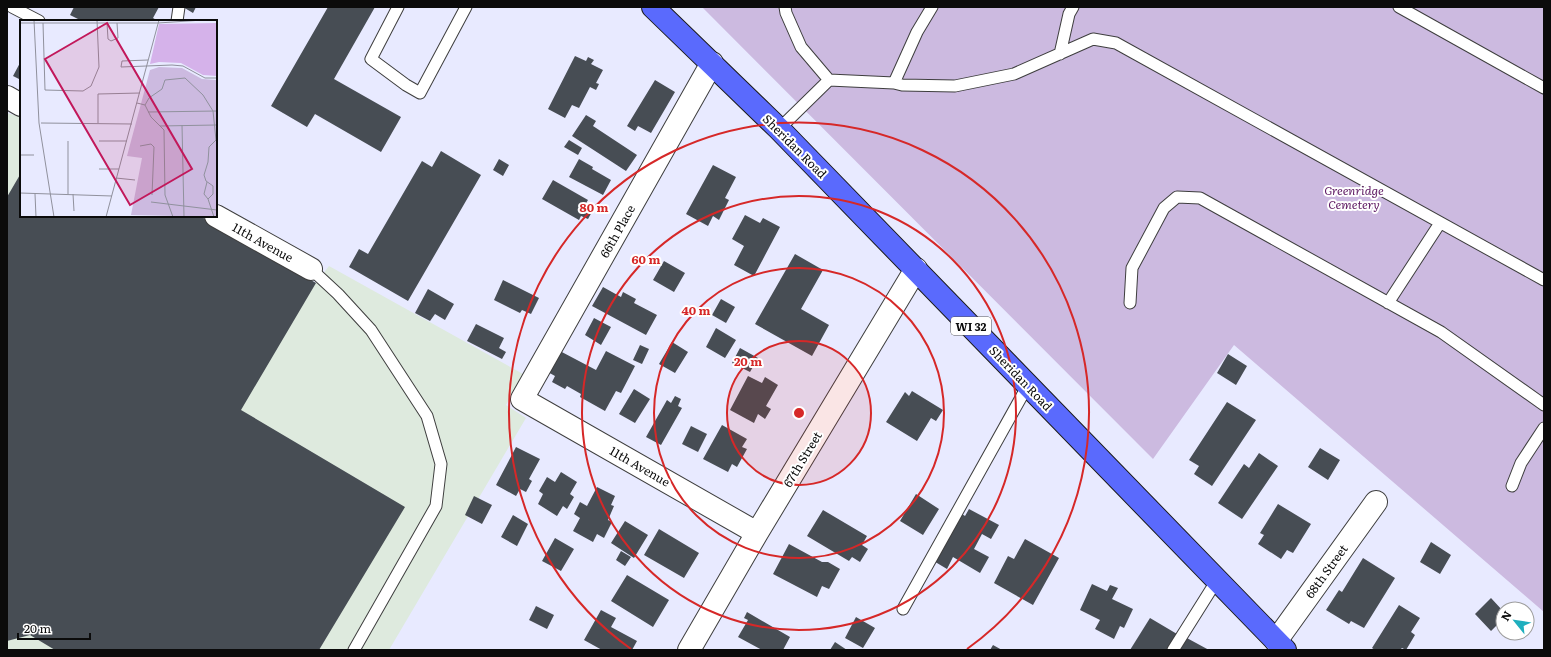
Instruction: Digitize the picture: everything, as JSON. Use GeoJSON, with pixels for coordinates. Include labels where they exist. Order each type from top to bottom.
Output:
{"type":"FeatureCollection","features":[{"type":"Feature","properties":{"kind":"main road","name":"Sheridan Road"},"geometry":{"type":"LineString","coordinates":[[653,7],[779,129],[1280,645]]}},
{"type":"Feature","properties":{"kind":"street","name":"66th Place"},"geometry":{"type":"LineString","coordinates":[[522,399],[712,63]]}},
{"type":"Feature","properties":{"kind":"street"},"geometry":{"type":"LineString","coordinates":[[7,97],[20,104]]}},
{"type":"Feature","properties":{"kind":"street","name":"11th Avenue"},"geometry":{"type":"LineString","coordinates":[[217,217],[311,269]]}},
{"type":"Feature","properties":{"kind":"street","name":"67th Street"},"geometry":{"type":"LineString","coordinates":[[689,650],[757,533],[916,269]]}},
{"type":"Feature","properties":{"kind":"street","name":"11th Avenue"},"geometry":{"type":"LineString","coordinates":[[522,399],[757,533]]}},
{"type":"Feature","properties":{"kind":"street","name":"68th Street"},"geometry":{"type":"LineString","coordinates":[[1280,645],[1376,502]]}},
{"type":"Feature","properties":{"kind":"lane"},"geometry":{"type":"LineString","coordinates":[[12,7],[37,20]]}},
{"type":"Feature","properties":{"kind":"lane"},"geometry":{"type":"LineString","coordinates":[[177,20],[179,7]]}},
{"type":"Feature","properties":{"kind":"lane"},"geometry":{"type":"LineString","coordinates":[[398,7],[371,59],[406,85],[420,93],[466,7]]}},
{"type":"Feature","properties":{"kind":"lane"},"geometry":{"type":"LineString","coordinates":[[785,7],[786,13],[801,47],[829,80],[894,83],[902,85],[955,86],[1014,74],[1093,39],[1116,43],[1544,280]]}},
{"type":"Feature","properties":{"kind":"lane"},"geometry":{"type":"LineString","coordinates":[[894,83],[917,32],[932,7]]}},
{"type":"Feature","properties":{"kind":"lane"},"geometry":{"type":"LineString","coordinates":[[1060,54],[1069,14],[1074,7]]}},
{"type":"Feature","properties":{"kind":"lane"},"geometry":{"type":"LineString","coordinates":[[1399,7],[1544,88]]}},
{"type":"Feature","properties":{"kind":"lane"},"geometry":{"type":"LineString","coordinates":[[779,129],[829,80]]}},
{"type":"Feature","properties":{"kind":"lane"},"geometry":{"type":"LineString","coordinates":[[1130,303],[1132,268],[1164,208],[1177,197],[1200,198],[1441,332],[1544,405]]}},
{"type":"Feature","properties":{"kind":"lane"},"geometry":{"type":"LineString","coordinates":[[1388,303],[1440,223]]}},
{"type":"Feature","properties":{"kind":"lane"},"geometry":{"type":"LineString","coordinates":[[311,269],[338,294],[371,330],[427,416],[441,464],[436,506],[354,650]]}},
{"type":"Feature","properties":{"kind":"lane"},"geometry":{"type":"LineString","coordinates":[[903,610],[1028,385]]}},
{"type":"Feature","properties":{"kind":"lane"},"geometry":{"type":"LineString","coordinates":[[1512,486],[1521,463],[1544,428]]}},
{"type":"Feature","properties":{"kind":"lane"},"geometry":{"type":"LineString","coordinates":[[1173,650],[1217,580]]}},
{"type":"Feature","properties":{"kind":"shaded area"},"geometry":{"type":"Polygon","coordinates":[[[7,113],[20,117],[20,217],[202,217],[316,283],[329,266],[523,374],[506,405],[526,418],[389,650],[7,650],[7,113]]]}},
{"type":"Feature","properties":{"kind":"green space","name":"Greenridge Cemetery"},"geometry":{"type":"Polygon","coordinates":[[[702,7],[1544,7],[1544,612],[1535,604],[1535,601],[1531,601],[1234,345],[1153,459],[702,7]]]}},
{"type":"Feature","properties":{"kind":"building"},"geometry":{"type":"Polygon","coordinates":[[[74,7],[159,7],[153,18],[156,20],[80,20],[70,15],[74,7]]]}},
{"type":"Feature","properties":{"kind":"building"},"geometry":{"type":"Polygon","coordinates":[[[183,7],[196,7],[193,13],[183,7]]]}},
{"type":"Feature","properties":{"kind":"building"},"geometry":{"type":"Polygon","coordinates":[[[328,7],[375,7],[334,79],[401,117],[381,152],[315,114],[307,127],[271,106],[328,7]]]}},
{"type":"Feature","properties":{"kind":"building"},"geometry":{"type":"Polygon","coordinates":[[[575,56],[586,61],[588,57],[594,60],[591,64],[603,70],[596,83],[599,84],[596,90],[590,87],[579,108],[572,105],[565,118],[548,109],[575,56]]]}},
{"type":"Feature","properties":{"kind":"building"},"geometry":{"type":"Polygon","coordinates":[[[20,63],[20,80],[13,76],[20,63]]]}},
{"type":"Feature","properties":{"kind":"building"},"geometry":{"type":"Polygon","coordinates":[[[655,80],[675,92],[651,133],[638,126],[635,131],[627,126],[655,80]]]}},
{"type":"Feature","properties":{"kind":"building"},"geometry":{"type":"Polygon","coordinates":[[[586,115],[596,121],[593,126],[637,155],[626,171],[572,136],[586,115]]]}},
{"type":"Feature","properties":{"kind":"building"},"geometry":{"type":"Polygon","coordinates":[[[569,140],[582,148],[578,155],[564,147],[569,140]]]}},
{"type":"Feature","properties":{"kind":"building"},"geometry":{"type":"Polygon","coordinates":[[[441,151],[481,175],[408,301],[349,267],[359,249],[368,254],[422,161],[432,167],[441,151]]]}},
{"type":"Feature","properties":{"kind":"building"},"geometry":{"type":"Polygon","coordinates":[[[499,159],[509,165],[503,176],[493,170],[499,159]]]}},
{"type":"Feature","properties":{"kind":"building"},"geometry":{"type":"Polygon","coordinates":[[[579,159],[593,167],[592,169],[611,180],[603,195],[569,177],[579,159]]]}},
{"type":"Feature","properties":{"kind":"building"},"geometry":{"type":"Polygon","coordinates":[[[713,165],[736,177],[725,198],[729,200],[719,220],[713,216],[708,226],[686,214],[713,165]]]}},
{"type":"Feature","properties":{"kind":"building"},"geometry":{"type":"Polygon","coordinates":[[[20,175],[20,217],[202,217],[316,283],[241,410],[405,507],[319,650],[55,650],[30,635],[7,641],[7,197],[20,175]]]}},
{"type":"Feature","properties":{"kind":"building"},"geometry":{"type":"Polygon","coordinates":[[[553,180],[588,200],[585,205],[593,210],[588,219],[581,216],[579,220],[542,199],[553,180]]]}},
{"type":"Feature","properties":{"kind":"building"},"geometry":{"type":"Polygon","coordinates":[[[745,215],[760,223],[763,218],[780,227],[754,276],[734,265],[744,246],[732,239],[745,215]]]}},
{"type":"Feature","properties":{"kind":"building"},"geometry":{"type":"Polygon","coordinates":[[[795,254],[823,270],[801,309],[829,325],[812,356],[755,324],[795,254]]]}},
{"type":"Feature","properties":{"kind":"building"},"geometry":{"type":"Polygon","coordinates":[[[664,261],[685,273],[674,292],[653,280],[664,261]]]}},
{"type":"Feature","properties":{"kind":"building"},"geometry":{"type":"Polygon","coordinates":[[[503,280],[539,298],[531,314],[522,310],[520,313],[494,300],[503,280]]]}},
{"type":"Feature","properties":{"kind":"building"},"geometry":{"type":"Polygon","coordinates":[[[603,287],[621,297],[623,292],[636,299],[634,303],[657,315],[646,335],[592,306],[603,287]]]}},
{"type":"Feature","properties":{"kind":"building"},"geometry":{"type":"Polygon","coordinates":[[[428,289],[454,304],[445,320],[435,314],[430,321],[415,313],[428,289]]]}},
{"type":"Feature","properties":{"kind":"building"},"geometry":{"type":"Polygon","coordinates":[[[721,299],[735,307],[726,323],[712,315],[721,299]]]}},
{"type":"Feature","properties":{"kind":"building"},"geometry":{"type":"Polygon","coordinates":[[[594,318],[611,327],[601,345],[585,335],[594,318]]]}},
{"type":"Feature","properties":{"kind":"building"},"geometry":{"type":"Polygon","coordinates":[[[476,324],[504,338],[499,348],[506,352],[502,359],[467,341],[476,324]]]}},
{"type":"Feature","properties":{"kind":"building"},"geometry":{"type":"Polygon","coordinates":[[[716,328],[736,340],[725,358],[706,347],[716,328]]]}},
{"type":"Feature","properties":{"kind":"building"},"geometry":{"type":"Polygon","coordinates":[[[672,342],[688,352],[675,373],[659,364],[672,342]]]}},
{"type":"Feature","properties":{"kind":"building"},"geometry":{"type":"Polygon","coordinates":[[[640,345],[649,349],[642,364],[633,360],[640,345]]]}},
{"type":"Feature","properties":{"kind":"building"},"geometry":{"type":"Polygon","coordinates":[[[740,348],[758,358],[750,372],[732,363],[740,348]]]}},
{"type":"Feature","properties":{"kind":"building"},"geometry":{"type":"Polygon","coordinates":[[[558,350],[596,370],[606,351],[635,366],[621,393],[616,391],[605,411],[580,397],[581,394],[567,386],[565,389],[552,382],[555,376],[546,371],[558,350]]]}},
{"type":"Feature","properties":{"kind":"building"},"geometry":{"type":"Polygon","coordinates":[[[1228,354],[1247,366],[1236,385],[1217,373],[1228,354]]]}},
{"type":"Feature","properties":{"kind":"building"},"geometry":{"type":"Polygon","coordinates":[[[748,376],[762,383],[765,377],[778,385],[766,406],[771,409],[765,419],[758,414],[754,423],[730,410],[748,376]]]}},
{"type":"Feature","properties":{"kind":"building"},"geometry":{"type":"Polygon","coordinates":[[[634,389],[650,399],[635,423],[619,414],[634,389]]]}},
{"type":"Feature","properties":{"kind":"building"},"geometry":{"type":"Polygon","coordinates":[[[912,391],[943,410],[936,421],[931,418],[917,441],[886,422],[905,392],[909,396],[912,391]]]}},
{"type":"Feature","properties":{"kind":"building"},"geometry":{"type":"Polygon","coordinates":[[[675,396],[681,399],[678,406],[682,408],[661,445],[646,437],[667,400],[671,403],[675,396]]]}},
{"type":"Feature","properties":{"kind":"building"},"geometry":{"type":"Polygon","coordinates":[[[1227,402],[1256,420],[1212,486],[1194,474],[1199,466],[1189,460],[1227,402]]]}},
{"type":"Feature","properties":{"kind":"building"},"geometry":{"type":"Polygon","coordinates":[[[722,425],[747,439],[742,447],[747,449],[737,467],[732,464],[728,472],[703,459],[722,425]]]}},
{"type":"Feature","properties":{"kind":"building"},"geometry":{"type":"Polygon","coordinates":[[[691,426],[707,434],[698,452],[682,444],[691,426]]]}},
{"type":"Feature","properties":{"kind":"building"},"geometry":{"type":"Polygon","coordinates":[[[516,447],[540,459],[529,479],[532,481],[526,492],[520,489],[516,496],[496,485],[516,447]]]}},
{"type":"Feature","properties":{"kind":"building"},"geometry":{"type":"Polygon","coordinates":[[[1320,448],[1340,460],[1328,480],[1308,467],[1320,448]]]}},
{"type":"Feature","properties":{"kind":"building"},"geometry":{"type":"Polygon","coordinates":[[[1259,453],[1278,466],[1242,519],[1218,503],[1244,464],[1249,468],[1259,453]]]}},
{"type":"Feature","properties":{"kind":"building"},"geometry":{"type":"Polygon","coordinates":[[[561,472],[577,482],[570,494],[574,497],[567,509],[563,506],[557,516],[538,504],[543,494],[539,491],[547,477],[555,482],[561,472]]]}},
{"type":"Feature","properties":{"kind":"building"},"geometry":{"type":"Polygon","coordinates":[[[597,487],[615,496],[611,505],[614,506],[608,520],[612,522],[604,538],[597,534],[593,542],[573,531],[580,518],[574,514],[580,502],[587,506],[597,487]]]}},
{"type":"Feature","properties":{"kind":"building"},"geometry":{"type":"Polygon","coordinates":[[[916,494],[939,509],[923,535],[900,521],[916,494]]]}},
{"type":"Feature","properties":{"kind":"building"},"geometry":{"type":"Polygon","coordinates":[[[474,496],[492,505],[482,524],[465,515],[474,496]]]}},
{"type":"Feature","properties":{"kind":"building"},"geometry":{"type":"Polygon","coordinates":[[[1278,504],[1311,524],[1293,553],[1287,550],[1281,559],[1258,544],[1264,535],[1260,533],[1278,504]]]}},
{"type":"Feature","properties":{"kind":"building"},"geometry":{"type":"Polygon","coordinates":[[[969,509],[999,525],[991,539],[982,534],[974,549],[989,557],[980,573],[953,557],[947,569],[932,560],[959,512],[965,516],[969,509]]]}},
{"type":"Feature","properties":{"kind":"building"},"geometry":{"type":"Polygon","coordinates":[[[823,510],[867,536],[862,545],[868,549],[860,562],[852,557],[849,561],[807,536],[823,510]]]}},
{"type":"Feature","properties":{"kind":"building"},"geometry":{"type":"Polygon","coordinates":[[[513,515],[528,524],[517,546],[501,537],[513,515]]]}},
{"type":"Feature","properties":{"kind":"building"},"geometry":{"type":"Polygon","coordinates":[[[625,521],[648,535],[634,558],[611,543],[625,521]]]}},
{"type":"Feature","properties":{"kind":"building"},"geometry":{"type":"Polygon","coordinates":[[[659,529],[699,553],[684,578],[644,555],[659,529]]]}},
{"type":"Feature","properties":{"kind":"building"},"geometry":{"type":"Polygon","coordinates":[[[555,538],[574,549],[561,571],[542,561],[555,538]]]}},
{"type":"Feature","properties":{"kind":"building"},"geometry":{"type":"Polygon","coordinates":[[[1025,539],[1059,558],[1033,605],[994,583],[1008,556],[1014,559],[1025,539]]]}},
{"type":"Feature","properties":{"kind":"building"},"geometry":{"type":"Polygon","coordinates":[[[1431,542],[1451,555],[1440,574],[1420,562],[1431,542]]]}},
{"type":"Feature","properties":{"kind":"building"},"geometry":{"type":"Polygon","coordinates":[[[789,544],[822,562],[828,562],[840,569],[829,589],[822,586],[817,597],[773,574],[789,544]]]}},
{"type":"Feature","properties":{"kind":"building"},"geometry":{"type":"Polygon","coordinates":[[[621,551],[631,557],[625,566],[616,560],[621,551]]]}},
{"type":"Feature","properties":{"kind":"building"},"geometry":{"type":"Polygon","coordinates":[[[1363,558],[1395,578],[1364,628],[1351,621],[1349,624],[1326,610],[1339,590],[1342,592],[1363,558]]]}},
{"type":"Feature","properties":{"kind":"building"},"geometry":{"type":"Polygon","coordinates":[[[627,575],[669,600],[653,627],[611,601],[627,575]]]}},
{"type":"Feature","properties":{"kind":"building"},"geometry":{"type":"Polygon","coordinates":[[[1092,584],[1107,591],[1110,585],[1118,588],[1112,599],[1133,609],[1124,628],[1120,626],[1114,639],[1095,629],[1100,620],[1080,610],[1092,584]]]}},
{"type":"Feature","properties":{"kind":"building"},"geometry":{"type":"Polygon","coordinates":[[[1491,598],[1495,602],[1495,627],[1491,631],[1475,614],[1491,598]]]}},
{"type":"Feature","properties":{"kind":"building"},"geometry":{"type":"Polygon","coordinates":[[[1399,605],[1420,618],[1411,632],[1415,635],[1406,650],[1402,648],[1400,650],[1375,650],[1372,648],[1399,605]]]}},
{"type":"Feature","properties":{"kind":"building"},"geometry":{"type":"Polygon","coordinates":[[[536,606],[554,615],[547,629],[529,620],[536,606]]]}},
{"type":"Feature","properties":{"kind":"building"},"geometry":{"type":"Polygon","coordinates":[[[601,610],[616,618],[611,627],[637,641],[632,650],[602,650],[584,640],[601,610]]]}},
{"type":"Feature","properties":{"kind":"building"},"geometry":{"type":"Polygon","coordinates":[[[747,612],[790,637],[783,650],[762,650],[738,637],[748,620],[744,618],[747,612]]]}},
{"type":"Feature","properties":{"kind":"building"},"geometry":{"type":"Polygon","coordinates":[[[856,617],[875,628],[863,648],[845,638],[856,617]]]}},
{"type":"Feature","properties":{"kind":"building"},"geometry":{"type":"Polygon","coordinates":[[[1150,618],[1177,634],[1168,650],[1130,650],[1150,618]]]}},
{"type":"Feature","properties":{"kind":"building"},"geometry":{"type":"Polygon","coordinates":[[[1185,637],[1209,650],[1178,650],[1185,637]]]}},
{"type":"Feature","properties":{"kind":"building"},"geometry":{"type":"Polygon","coordinates":[[[835,642],[847,650],[830,650],[835,642]]]}},
{"type":"Feature","properties":{"kind":"building"},"geometry":{"type":"Polygon","coordinates":[[[993,645],[1002,650],[990,650],[993,645]]]}}]}
